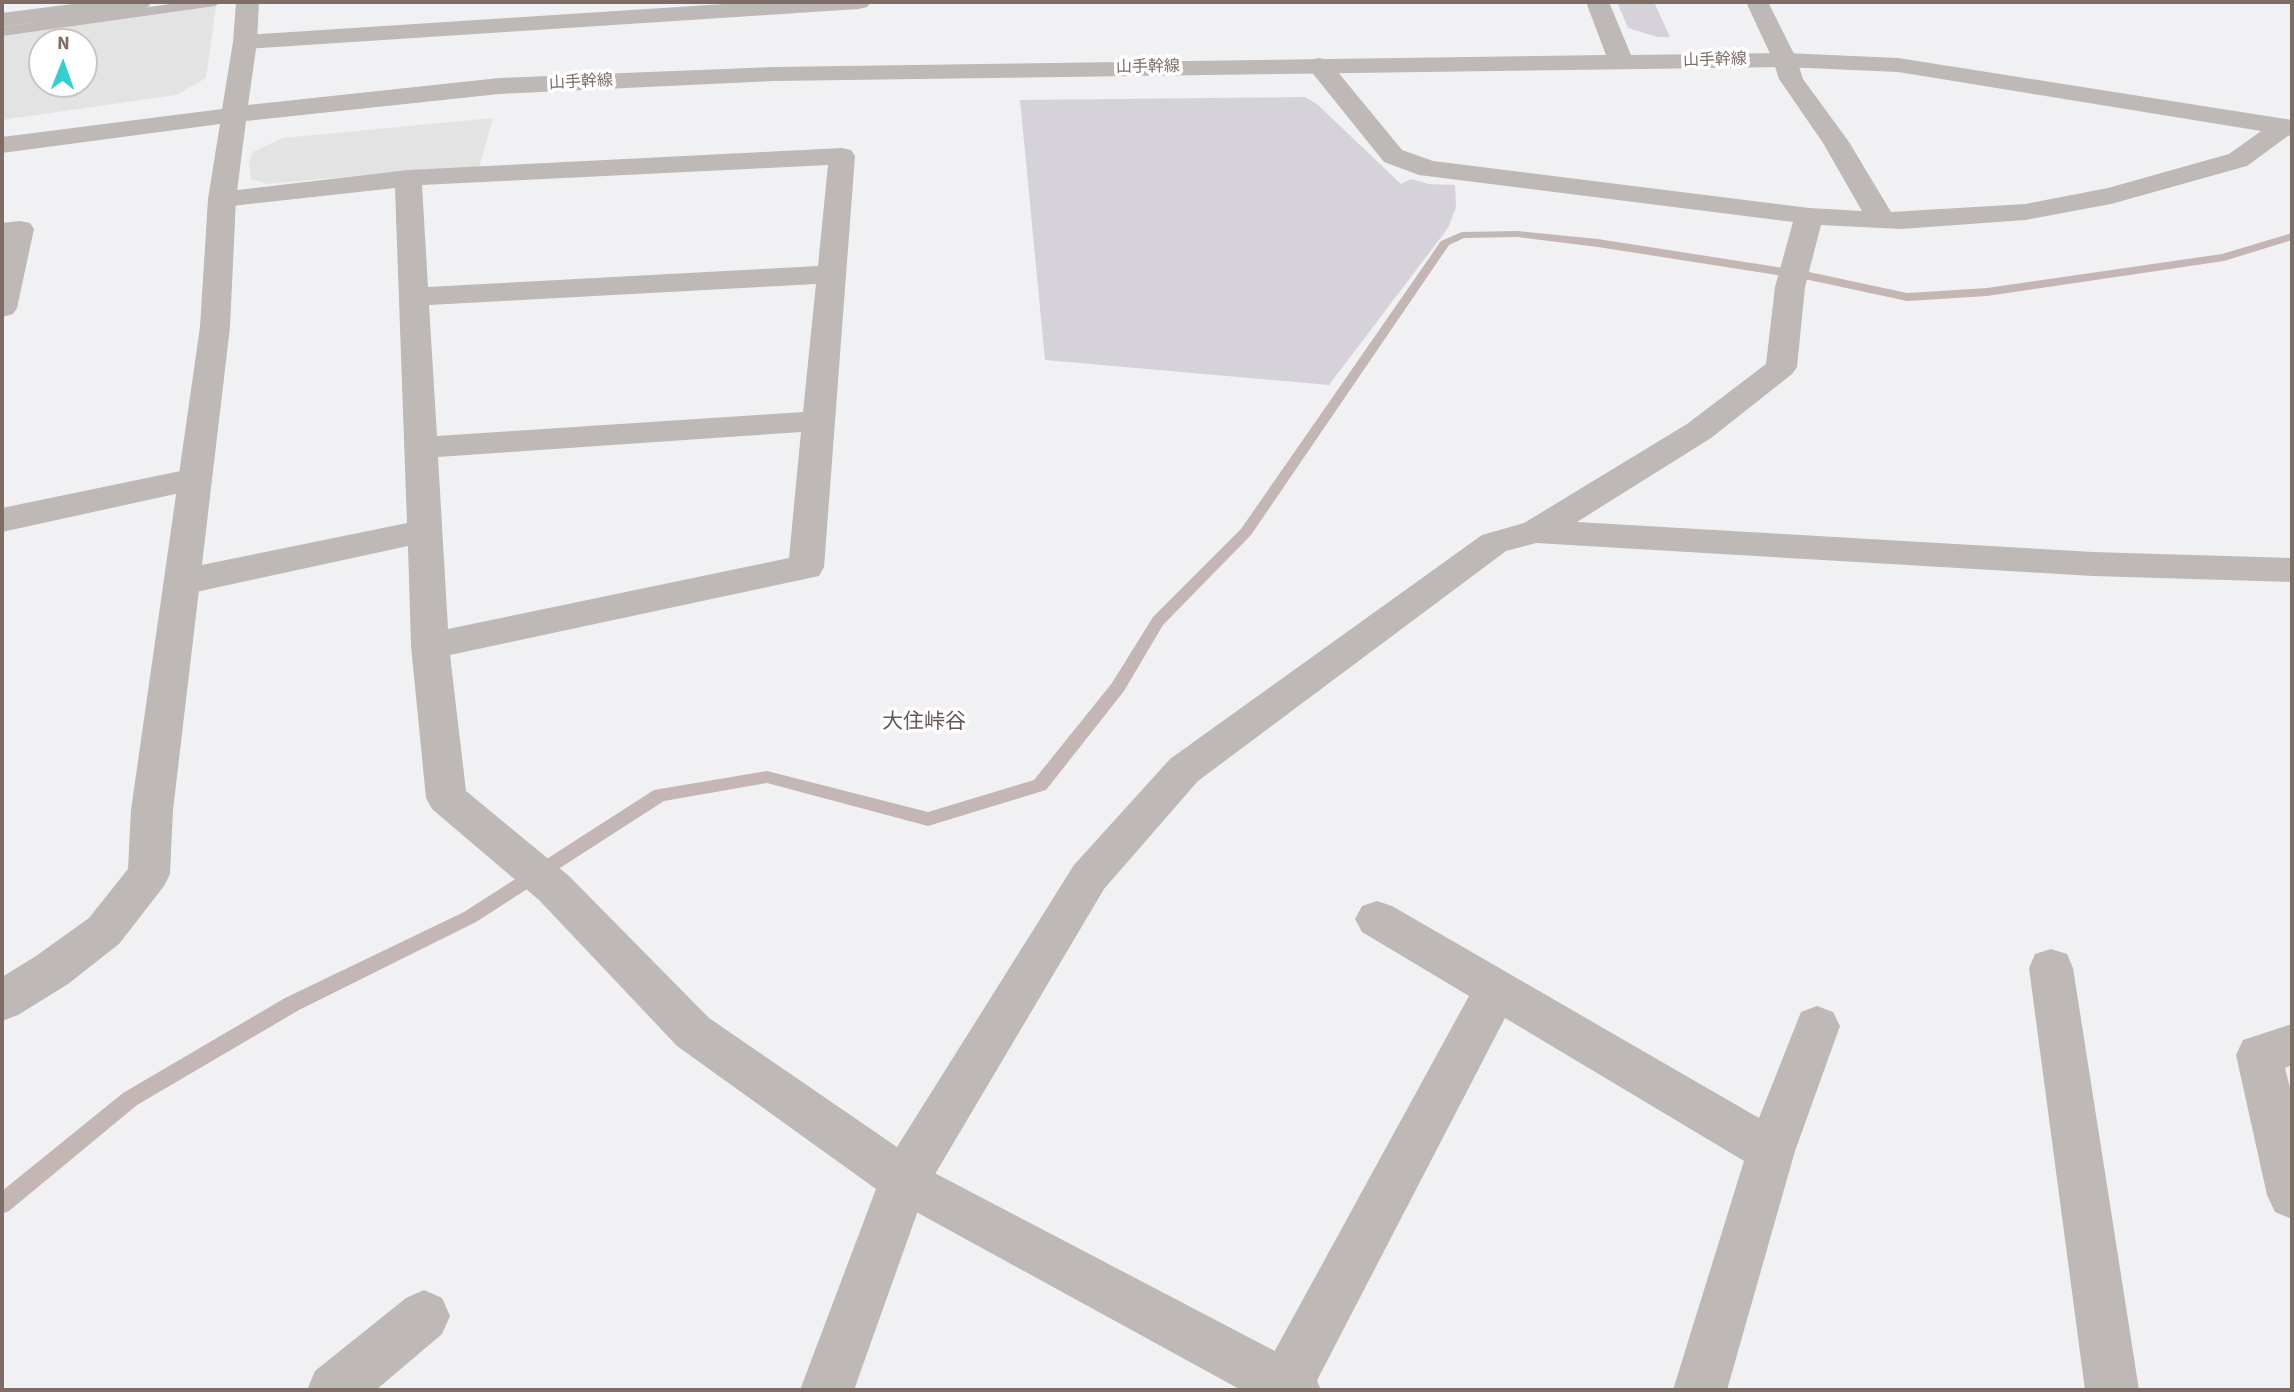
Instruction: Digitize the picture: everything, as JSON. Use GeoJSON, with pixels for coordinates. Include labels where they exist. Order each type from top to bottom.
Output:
{"type":"FeatureCollection","features":[{"type":"Feature","properties":{"kind":"street"},"geometry":{"type":"LineString","coordinates":[[2,20],[82,6],[140,2]]}},
{"type":"Feature","properties":{"kind":"street"},"geometry":{"type":"LineString","coordinates":[[2,1001],[52,970],[104,931],[149,874],[152,810],[215,327],[222,200],[247,2]]}},
{"type":"Feature","properties":{"kind":"street"},"geometry":{"type":"LineString","coordinates":[[244,42],[416,21],[859,2]]}},
{"type":"Feature","properties":{"kind":"street"},"geometry":{"type":"LineString","coordinates":[[1598,2],[1622,64]]}},
{"type":"Feature","properties":{"kind":"street"},"geometry":{"type":"LineString","coordinates":[[1757,2],[1785,60],[1791,79],[1836,142],[1882,220]]}},
{"type":"Feature","properties":{"kind":"street","name":"山手幹線"},"geometry":{"type":"LineString","coordinates":[[2,145],[234,114],[499,86],[774,74],[1785,60],[1898,65],[2288,128]]}},
{"type":"Feature","properties":{"kind":"street"},"geometry":{"type":"LineString","coordinates":[[1319,65],[1394,156],[1429,169],[1809,216],[1900,221],[2025,212],[2111,196],[2238,160],[2288,128]]}},
{"type":"Feature","properties":{"kind":"street"},"geometry":{"type":"LineString","coordinates":[[222,200],[408,178],[842,156],[806,567],[430,646]]}},
{"type":"Feature","properties":{"kind":"street"},"geometry":{"type":"LineString","coordinates":[[408,178],[430,646],[446,798],[539,876],[693,1031],[904,1180],[1290,1387],[1497,989]]}},
{"type":"Feature","properties":{"kind":"street"},"geometry":{"type":"LineString","coordinates":[[827,1390],[904,1180],[1089,877],[1184,770],[1493,543],[1536,531],[1699,431],[1781,367],[1794,274],[1809,216]]}},
{"type":"Feature","properties":{"kind":"street"},"geometry":{"type":"LineString","coordinates":[[2,231],[20,229],[2,309]]}},
{"type":"Feature","properties":{"kind":"street"},"geometry":{"type":"LineString","coordinates":[[414,297],[831,274]]}},
{"type":"Feature","properties":{"kind":"street"},"geometry":{"type":"LineString","coordinates":[[421,448],[818,421]]}},
{"type":"Feature","properties":{"kind":"street"},"geometry":{"type":"LineString","coordinates":[[2,520],[195,479]]}},
{"type":"Feature","properties":{"kind":"street"},"geometry":{"type":"LineString","coordinates":[[182,582],[424,531]]}},
{"type":"Feature","properties":{"kind":"street"},"geometry":{"type":"LineString","coordinates":[[1536,531],[2093,564],[2292,570]]}},
{"type":"Feature","properties":{"kind":"street"},"geometry":{"type":"LineString","coordinates":[[1377,919],[1771,1151]]}},
{"type":"Feature","properties":{"kind":"street"},"geometry":{"type":"LineString","coordinates":[[2051,968],[2112,1390]]}},
{"type":"Feature","properties":{"kind":"street"},"geometry":{"type":"LineString","coordinates":[[1700,1390],[1771,1151],[1817,1026]]}},
{"type":"Feature","properties":{"kind":"street"},"geometry":{"type":"LineString","coordinates":[[2292,1045],[2259,1055],[2292,1195]]}},
{"type":"Feature","properties":{"kind":"street"},"geometry":{"type":"LineString","coordinates":[[334,1390],[424,1316]]}},
{"type":"Feature","properties":{"kind":"lane"},"geometry":{"type":"LineString","coordinates":[[2,32],[215,2]]}},
{"type":"Feature","properties":{"kind":"shaded area"},"geometry":{"type":"Polygon","coordinates":[[[202,2],[216,7],[206,78],[176,95],[2,120],[2,28],[202,2]]]}},
{"type":"Feature","properties":{"kind":"shaded area"},"geometry":{"type":"Polygon","coordinates":[[[1617,2],[1654,2],[1670,37],[1657,37],[1628,28],[1617,2]]]}},
{"type":"Feature","properties":{"kind":"shaded area"},"geometry":{"type":"Polygon","coordinates":[[[1305,97],[1318,105],[1401,184],[1411,179],[1429,184],[1455,185],[1456,207],[1448,228],[1329,385],[1045,360],[1020,100],[1305,97]]]}},
{"type":"Feature","properties":{"kind":"shaded area"},"geometry":{"type":"Polygon","coordinates":[[[493,118],[479,168],[431,169],[267,184],[251,179],[249,162],[253,152],[282,138],[493,118]]]}},
{"type":"Feature","properties":{"kind":"waterway"},"geometry":{"type":"LineString","coordinates":[[2,1204],[130,1099],[292,1004],[470,917],[660,795],[767,777],[928,819],[1040,785],[1118,687],[1158,621],[1246,532],[1445,243],[1462,235],[1517,234],[1598,243],[1809,276],[1907,297],[1987,292],[2224,257],[2292,236]]}},
{"type":"Feature","properties":{"kind":"district","name":"大住峠谷"},"geometry":{"type":"Point","coordinates":[924,723]}}]}
